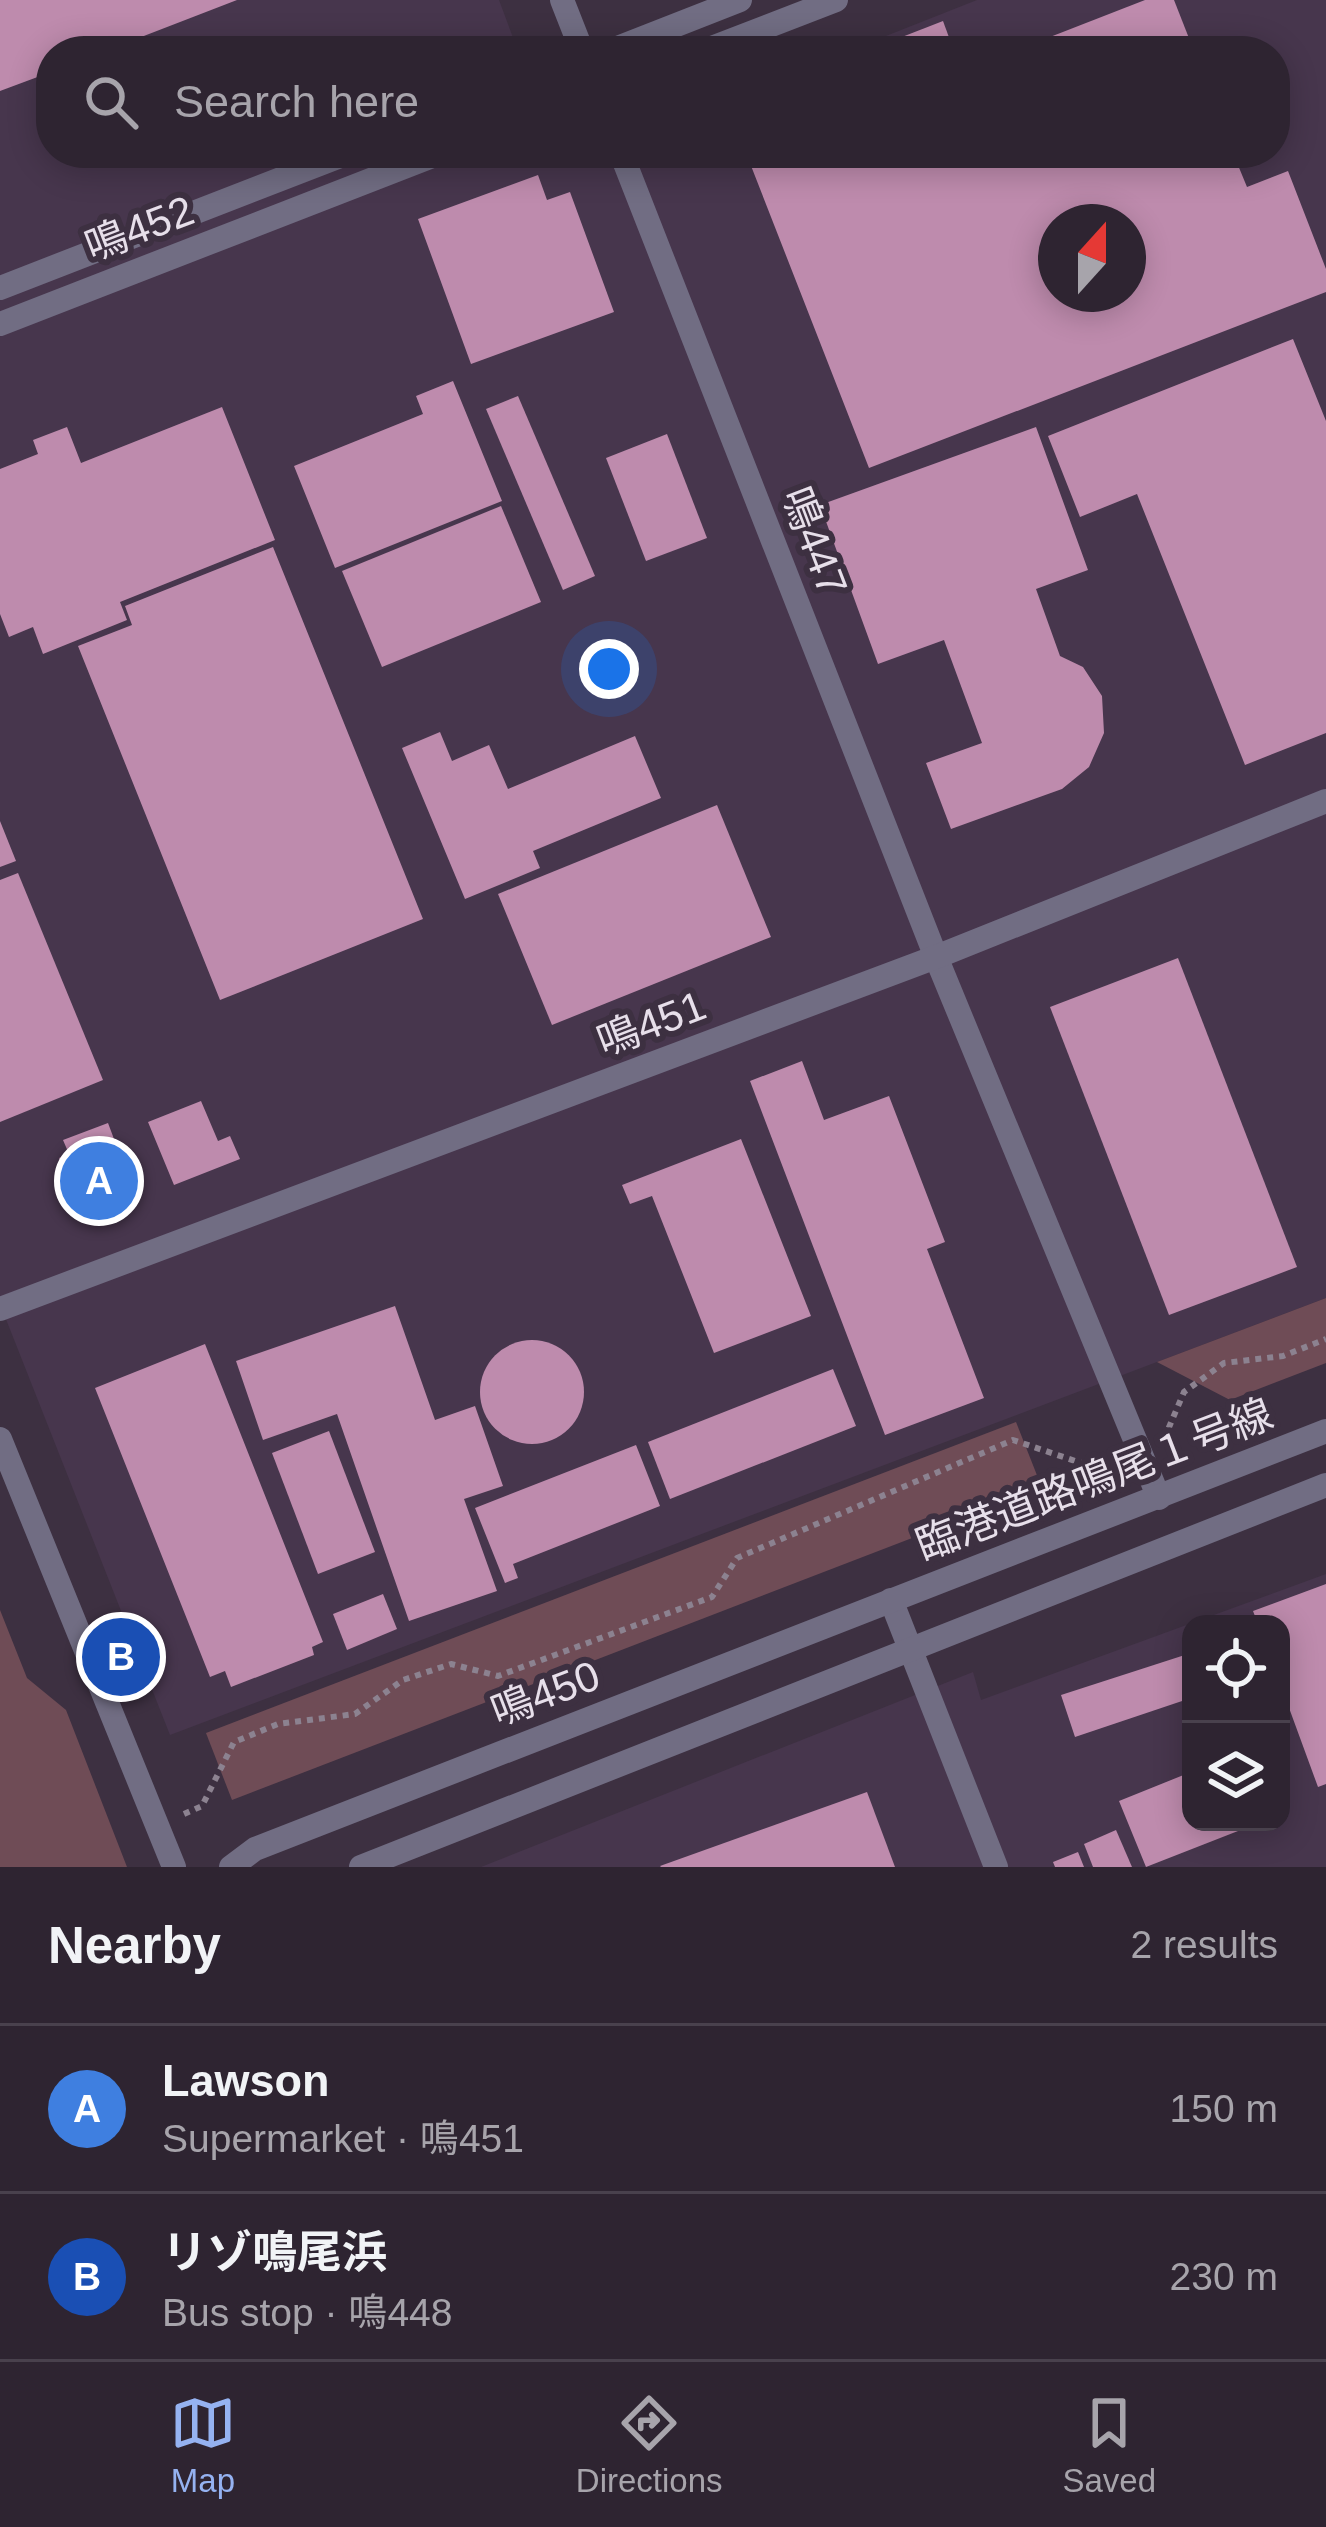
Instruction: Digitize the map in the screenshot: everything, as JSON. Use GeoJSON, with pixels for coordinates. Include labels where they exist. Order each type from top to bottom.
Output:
{"type":"FeatureCollection","features":[{"type":"Feature","properties":{"kind":"street"},"geometry":{"type":"LineString","coordinates":[[562,0],[576,36]]}},
{"type":"Feature","properties":{"kind":"street"},"geometry":{"type":"LineString","coordinates":[[648,36],[740,0]]}},
{"type":"Feature","properties":{"kind":"street"},"geometry":{"type":"LineString","coordinates":[[743,36],[836,0]]}},
{"type":"Feature","properties":{"kind":"street","name":"鳴452"},"geometry":{"type":"LineString","coordinates":[[0,288],[309,168]]}},
{"type":"Feature","properties":{"kind":"street","name":"鳴452"},"geometry":{"type":"LineString","coordinates":[[0,324],[401,168]]}},
{"type":"Feature","properties":{"kind":"street","name":"鳴447"},"geometry":{"type":"LineString","coordinates":[[627,168],[936,957],[1159,1498]]}},
{"type":"Feature","properties":{"kind":"street","name":"鳴451"},"geometry":{"type":"LineString","coordinates":[[0,1309],[936,957],[1326,801]]}},
{"type":"Feature","properties":{"kind":"street","name":"臨港道路鳴尾１号線"},"geometry":{"type":"LineString","coordinates":[[891,1600],[1326,1431]]}},
{"type":"Feature","properties":{"kind":"street"},"geometry":{"type":"LineString","coordinates":[[0,1439],[174,1867]]}},
{"type":"Feature","properties":{"kind":"street"},"geometry":{"type":"LineString","coordinates":[[361,1867],[1326,1484]]}},
{"type":"Feature","properties":{"kind":"street"},"geometry":{"type":"LineString","coordinates":[[891,1600],[996,1867]]}},
{"type":"Feature","properties":{"kind":"street","name":"鳴450"},"geometry":{"type":"LineString","coordinates":[[231,1867],[255,1849],[891,1600]]}},
{"type":"Feature","properties":{"kind":"path"},"geometry":{"type":"LineString","coordinates":[[1164,1440],[1184,1392],[1224,1364],[1282,1356],[1326,1339]]}},
{"type":"Feature","properties":{"kind":"path"},"geometry":{"type":"LineString","coordinates":[[157,1825],[202,1806],[235,1742],[278,1724],[356,1714],[403,1680],[451,1664],[498,1676],[712,1597],[737,1558],[1013,1440],[1094,1467]]}},
{"type":"Feature","properties":{"kind":"shaded area"},"geometry":{"type":"Polygon","coordinates":[[[0,0],[499,0],[512,36],[36,36],[36,168],[1290,168],[1290,36],[886,36],[977,0],[1326,0],[1326,1298],[170,1735],[0,1304],[0,0]]]}},
{"type":"Feature","properties":{"kind":"shaded area"},"geometry":{"type":"Polygon","coordinates":[[[1326,1298],[1326,1363],[1230,1400],[1157,1362],[1326,1298]]]}},
{"type":"Feature","properties":{"kind":"shaded area"},"geometry":{"type":"Polygon","coordinates":[[[1016,1422],[1042,1488],[232,1800],[206,1733],[1016,1422]]]}},
{"type":"Feature","properties":{"kind":"shaded area"},"geometry":{"type":"Polygon","coordinates":[[[1326,1574],[1326,1867],[481,1867],[973,1672],[981,1700],[1182,1627],[1182,1831],[1290,1831],[1290,1615],[1214,1615],[1326,1574]]]}},
{"type":"Feature","properties":{"kind":"shaded area"},"geometry":{"type":"Polygon","coordinates":[[[0,1610],[27,1678],[66,1710],[127,1867],[0,1867],[0,1610]]]}},
{"type":"Feature","properties":{"kind":"building"},"geometry":{"type":"Polygon","coordinates":[[[0,0],[237,0],[144,36],[36,36],[36,78],[0,91],[0,0]]]}},
{"type":"Feature","properties":{"kind":"building"},"geometry":{"type":"Polygon","coordinates":[[[1145,0],[1174,0],[1188,36],[1053,36],[1145,0]]]}},
{"type":"Feature","properties":{"kind":"building"},"geometry":{"type":"Polygon","coordinates":[[[943,21],[948,36],[904,36],[943,21]]]}},
{"type":"Feature","properties":{"kind":"building"},"geometry":{"type":"Polygon","coordinates":[[[752,168],[1239,168],[1247,187],[1288,171],[1326,269],[1326,292],[869,468],[752,168]]]}},
{"type":"Feature","properties":{"kind":"building"},"geometry":{"type":"Polygon","coordinates":[[[538,175],[547,200],[570,192],[614,312],[471,364],[418,219],[538,175]]]}},
{"type":"Feature","properties":{"kind":"building"},"geometry":{"type":"Polygon","coordinates":[[[1293,339],[1326,421],[1326,733],[1245,765],[1137,494],[1080,517],[1048,436],[1293,339]]]}},
{"type":"Feature","properties":{"kind":"building"},"geometry":{"type":"Polygon","coordinates":[[[453,381],[502,501],[335,568],[294,466],[423,414],[416,396],[453,381]]]}},
{"type":"Feature","properties":{"kind":"building"},"geometry":{"type":"Polygon","coordinates":[[[518,396],[595,576],[563,590],[486,409],[518,396]]]}},
{"type":"Feature","properties":{"kind":"building"},"geometry":{"type":"Polygon","coordinates":[[[222,407],[275,540],[120,602],[127,620],[43,654],[33,627],[9,637],[0,614],[0,469],[38,454],[33,440],[67,427],[81,463],[222,407]]]}},
{"type":"Feature","properties":{"kind":"building"},"geometry":{"type":"Polygon","coordinates":[[[1036,427],[1088,570],[1036,589],[1060,656],[1083,667],[1102,696],[1104,733],[1089,767],[1062,789],[951,829],[926,763],[982,743],[944,640],[878,664],[820,505],[1036,427]]]}},
{"type":"Feature","properties":{"kind":"building"},"geometry":{"type":"Polygon","coordinates":[[[667,434],[707,538],[646,561],[606,458],[667,434]]]}},
{"type":"Feature","properties":{"kind":"building"},"geometry":{"type":"Polygon","coordinates":[[[501,506],[541,602],[382,667],[342,571],[501,506]]]}},
{"type":"Feature","properties":{"kind":"building"},"geometry":{"type":"Polygon","coordinates":[[[273,547],[423,919],[220,1000],[78,646],[132,625],[125,606],[273,547]]]}},
{"type":"Feature","properties":{"kind":"building"},"geometry":{"type":"Polygon","coordinates":[[[440,732],[452,761],[489,745],[508,789],[635,736],[661,798],[533,851],[540,868],[465,899],[402,748],[440,732]]]}},
{"type":"Feature","properties":{"kind":"building"},"geometry":{"type":"Polygon","coordinates":[[[717,805],[771,937],[552,1025],[498,894],[717,805]]]}},
{"type":"Feature","properties":{"kind":"building"},"geometry":{"type":"Polygon","coordinates":[[[0,821],[16,861],[0,867],[0,821]]]}},
{"type":"Feature","properties":{"kind":"building"},"geometry":{"type":"Polygon","coordinates":[[[18,873],[103,1080],[0,1122],[0,880],[18,873]]]}},
{"type":"Feature","properties":{"kind":"building"},"geometry":{"type":"Polygon","coordinates":[[[1178,958],[1297,1267],[1169,1315],[1050,1007],[1178,958]]]}},
{"type":"Feature","properties":{"kind":"building"},"geometry":{"type":"Polygon","coordinates":[[[802,1061],[824,1120],[889,1096],[945,1242],[927,1249],[984,1398],[885,1435],[750,1081],[802,1061]]]}},
{"type":"Feature","properties":{"kind":"building"},"geometry":{"type":"Polygon","coordinates":[[[201,1101],[218,1141],[230,1136],[240,1159],[174,1185],[148,1122],[201,1101]]]}},
{"type":"Feature","properties":{"kind":"building"},"geometry":{"type":"Polygon","coordinates":[[[108,1123],[138,1203],[84,1223],[59,1158],[69,1154],[63,1140],[108,1123]]]}},
{"type":"Feature","properties":{"kind":"building"},"geometry":{"type":"Polygon","coordinates":[[[741,1139],[811,1316],[714,1353],[652,1196],[630,1204],[622,1185],[741,1139]]]}},
{"type":"Feature","properties":{"kind":"building"},"geometry":{"type":"Polygon","coordinates":[[[395,1306],[435,1420],[475,1406],[503,1486],[464,1499],[497,1591],[409,1621],[337,1414],[263,1440],[236,1361],[395,1306]]]}},
{"type":"Feature","properties":{"kind":"building"},"geometry":{"type":"Polygon","coordinates":[[[532,1340],[552,1344],[569,1355],[580,1372],[584,1392],[580,1412],[569,1429],[552,1440],[532,1444],[512,1440],[495,1429],[484,1412],[480,1392],[484,1372],[495,1355],[512,1344],[532,1340]]]}},
{"type":"Feature","properties":{"kind":"building"},"geometry":{"type":"Polygon","coordinates":[[[205,1344],[323,1642],[312,1647],[314,1655],[231,1687],[225,1671],[210,1677],[95,1388],[205,1344]]]}},
{"type":"Feature","properties":{"kind":"building"},"geometry":{"type":"Polygon","coordinates":[[[833,1369],[856,1426],[670,1499],[648,1442],[833,1369]]]}},
{"type":"Feature","properties":{"kind":"building"},"geometry":{"type":"Polygon","coordinates":[[[329,1431],[375,1552],[318,1574],[272,1453],[329,1431]]]}},
{"type":"Feature","properties":{"kind":"building"},"geometry":{"type":"Polygon","coordinates":[[[636,1445],[660,1506],[513,1564],[518,1578],[505,1583],[475,1508],[636,1445]]]}},
{"type":"Feature","properties":{"kind":"building"},"geometry":{"type":"Polygon","coordinates":[[[1326,1584],[1326,1784],[1318,1787],[1290,1711],[1290,1615],[1255,1615],[1253,1611],[1326,1584]]]}},
{"type":"Feature","properties":{"kind":"building"},"geometry":{"type":"Polygon","coordinates":[[[383,1594],[397,1629],[347,1650],[333,1614],[383,1594]]]}},
{"type":"Feature","properties":{"kind":"building"},"geometry":{"type":"Polygon","coordinates":[[[1182,1656],[1182,1701],[1075,1737],[1061,1695],[1182,1656]]]}},
{"type":"Feature","properties":{"kind":"building"},"geometry":{"type":"Polygon","coordinates":[[[1182,1776],[1182,1831],[1238,1831],[1146,1867],[1119,1801],[1182,1776]]]}},
{"type":"Feature","properties":{"kind":"building"},"geometry":{"type":"Polygon","coordinates":[[[867,1792],[895,1867],[660,1866],[867,1792]]]}},
{"type":"Feature","properties":{"kind":"building"},"geometry":{"type":"Polygon","coordinates":[[[1116,1830],[1132,1867],[1093,1867],[1084,1844],[1116,1830]]]}},
{"type":"Feature","properties":{"kind":"building"},"geometry":{"type":"Polygon","coordinates":[[[1078,1852],[1084,1867],[1055,1867],[1053,1862],[1078,1852]]]}},
{"type":"Feature","properties":{"kind":"place","name":"Lawson"},"geometry":{"type":"Point","coordinates":[99,1181]}},
{"type":"Feature","properties":{"kind":"place","name":"リゾ鳴尾浜"},"geometry":{"type":"Point","coordinates":[121,1657]}}]}
